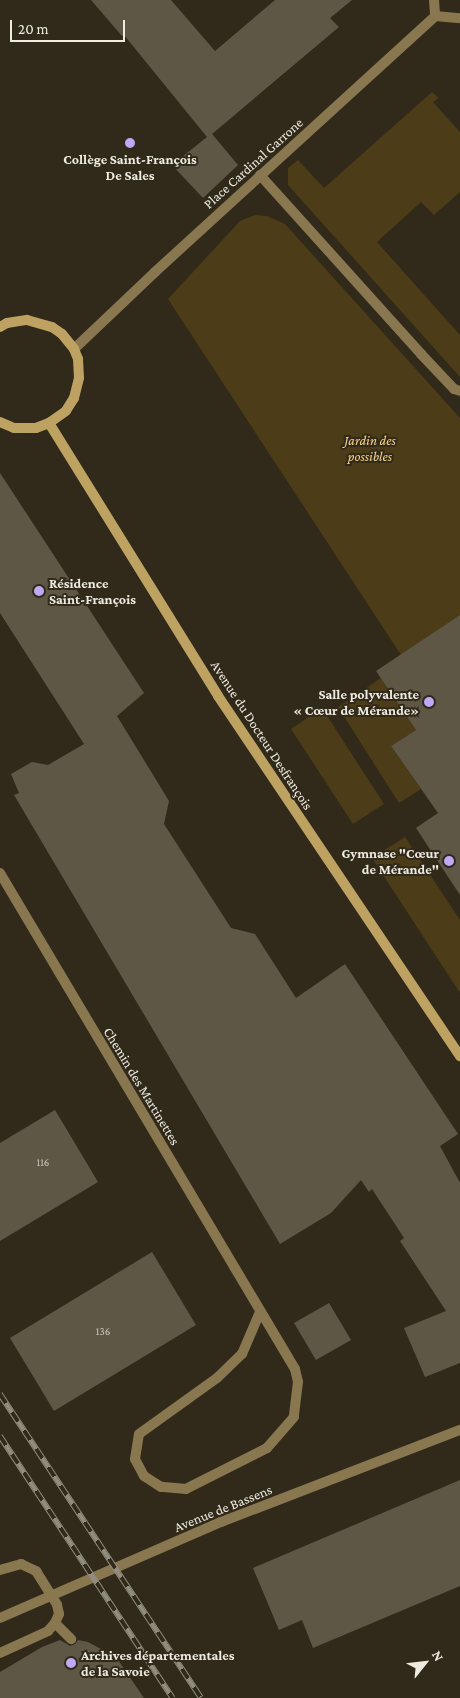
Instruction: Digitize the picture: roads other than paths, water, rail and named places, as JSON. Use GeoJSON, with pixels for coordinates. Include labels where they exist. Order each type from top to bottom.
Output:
{"type":"FeatureCollection","features":[{"type":"Feature","properties":{"kind":"main road"},"geometry":{"type":"LineString","coordinates":[[0,327],[7,323],[27,320],[52,327],[62,334],[74,349],[78,359],[79,378],[74,398],[66,411],[49,423],[36,428],[14,428],[0,422]]}},
{"type":"Feature","properties":{"kind":"main road","name":"Avenue du Docteur Desfrançois"},"geometry":{"type":"LineString","coordinates":[[49,423],[218,696],[460,1056]]}},
{"type":"Feature","properties":{"kind":"street"},"geometry":{"type":"LineString","coordinates":[[434,0],[436,16],[460,18]]}},
{"type":"Feature","properties":{"kind":"street","name":"Place Cardinal Garrone"},"geometry":{"type":"LineString","coordinates":[[74,349],[260,175],[436,16]]}},
{"type":"Feature","properties":{"kind":"street"},"geometry":{"type":"LineString","coordinates":[[260,175],[421,354],[454,389],[460,391]]}},
{"type":"Feature","properties":{"kind":"street","name":"Chemin des Martinettes"},"geometry":{"type":"LineString","coordinates":[[0,873],[295,1369],[298,1382],[294,1417],[267,1448],[186,1489],[161,1487],[144,1476],[135,1459],[139,1434],[217,1378],[242,1354],[260,1312]]}},
{"type":"Feature","properties":{"kind":"street","name":"Avenue de Bassens"},"geometry":{"type":"LineString","coordinates":[[0,1618],[221,1522],[460,1430]]}},
{"type":"Feature","properties":{"kind":"street"},"geometry":{"type":"LineString","coordinates":[[0,1570],[21,1564],[36,1571],[57,1605],[57,1619],[71,1639]]}},
{"type":"Feature","properties":{"kind":"street"},"geometry":{"type":"LineString","coordinates":[[0,1653],[48,1631],[57,1619]]}},
{"type":"Feature","properties":{"kind":"railway"},"geometry":{"type":"LineString","coordinates":[[0,1394],[201,1698]]}},
{"type":"Feature","properties":{"kind":"railway"},"geometry":{"type":"LineString","coordinates":[[0,1436],[173,1698]]}},
{"type":"Feature","properties":{"kind":"place","name":"Collège Saint-François De Sales"},"geometry":{"type":"Point","coordinates":[130,143]}},
{"type":"Feature","properties":{"kind":"place","name":"Résidence Saint-François"},"geometry":{"type":"Point","coordinates":[39,591]}},
{"type":"Feature","properties":{"kind":"place","name":"Salle polyvalente « Cœur de Mérande»"},"geometry":{"type":"Point","coordinates":[429,702]}},
{"type":"Feature","properties":{"kind":"place","name":"Gymnase \"Cœur de Mérande\""},"geometry":{"type":"Point","coordinates":[449,861]}},
{"type":"Feature","properties":{"kind":"place","name":"Archives départementales de la Savoie"},"geometry":{"type":"Point","coordinates":[71,1663]}},
{"type":"Feature","properties":{"kind":"park label","name":"Jardin des possibles"},"geometry":{"type":"Point","coordinates":[370,448]}}]}
